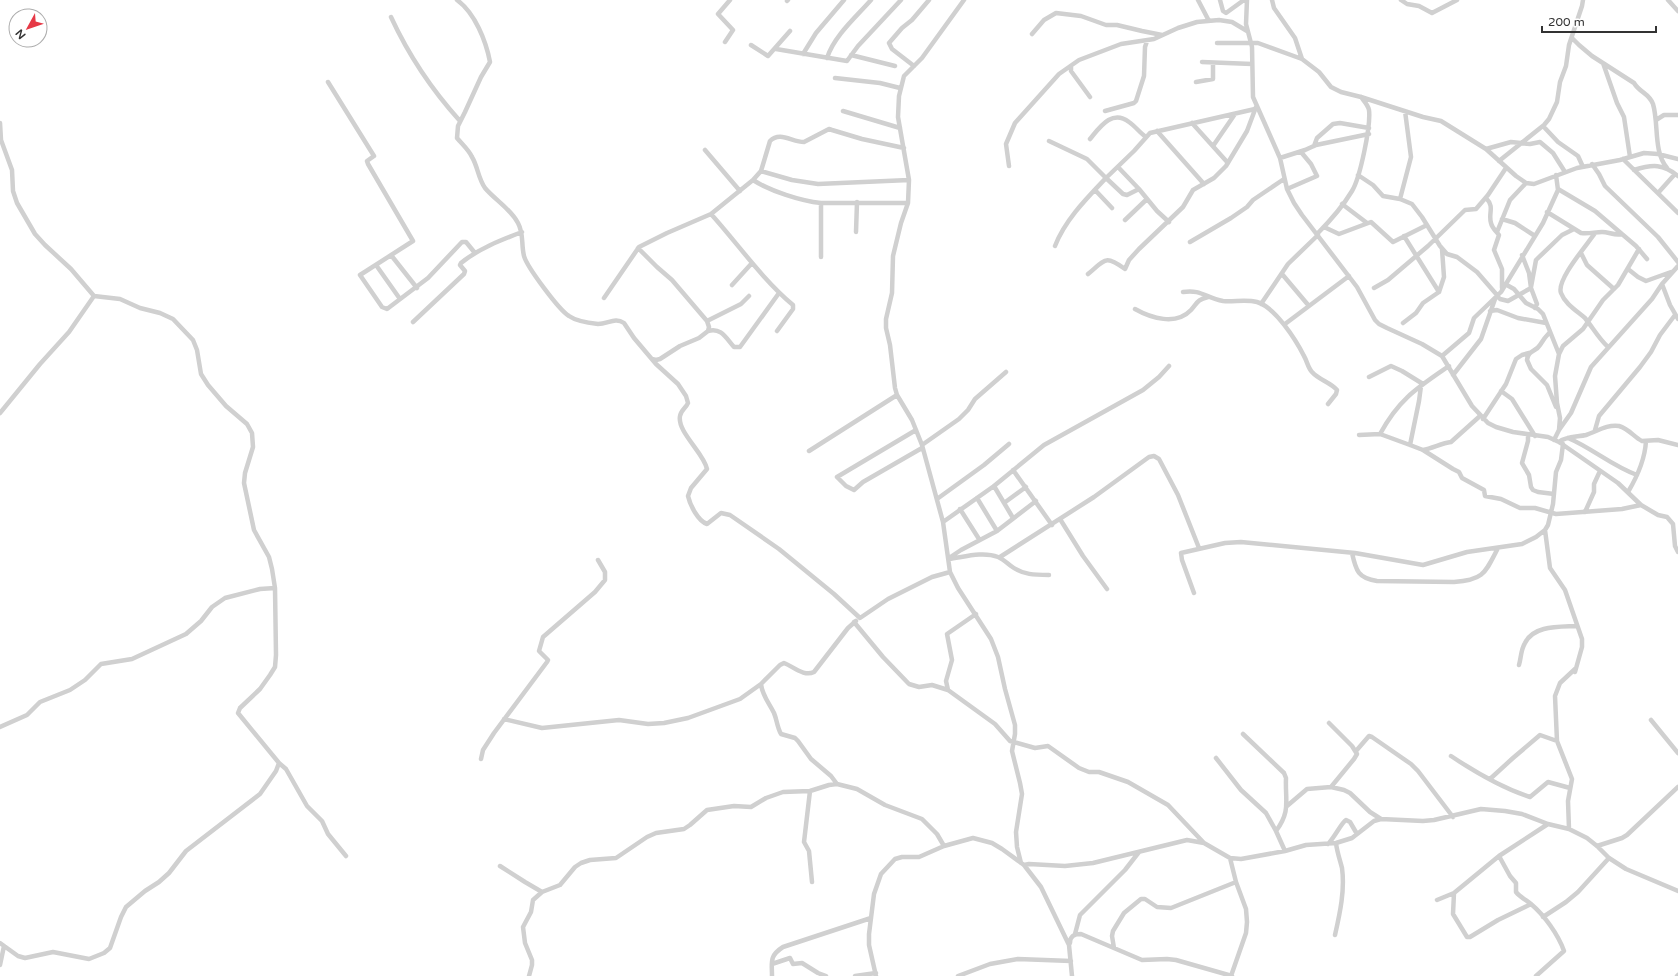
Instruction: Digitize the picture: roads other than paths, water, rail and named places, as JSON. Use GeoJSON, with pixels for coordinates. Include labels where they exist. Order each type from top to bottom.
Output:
{"type":"FeatureCollection","features":[{"type":"Feature","properties":{"kind":"street"},"geometry":{"type":"LineString","coordinates":[[457,0],[464,6],[482,35],[490,62],[481,77],[460,121],[457,130],[457,138],[472,157],[482,183],[490,193],[509,210],[517,221],[522,232],[524,253],[528,265],[533,273],[564,312],[573,318],[598,324],[620,320],[627,325],[634,338],[652,359],[675,380],[688,400],[687,405],[680,413],[680,423],[691,443],[706,464],[707,469],[692,488],[688,496],[700,519],[707,524],[721,513],[730,514],[779,549],[860,618]]}},
{"type":"Feature","properties":{"kind":"street"},"geometry":{"type":"LineString","coordinates":[[725,42],[733,30],[718,14],[730,0]]}},
{"type":"Feature","properties":{"kind":"street"},"geometry":{"type":"LineString","coordinates":[[802,54],[816,33],[844,0]]}},
{"type":"Feature","properties":{"kind":"street"},"geometry":{"type":"LineString","coordinates":[[827,58],[829,50],[835,42],[871,0]]}},
{"type":"Feature","properties":{"kind":"street"},"geometry":{"type":"LineString","coordinates":[[776,49],[845,62],[901,0]]}},
{"type":"Feature","properties":{"kind":"street"},"geometry":{"type":"LineString","coordinates":[[914,66],[892,49],[889,43],[902,28],[912,20],[928,0]]}},
{"type":"Feature","properties":{"kind":"street"},"geometry":{"type":"LineString","coordinates":[[964,0],[922,58],[904,76],[900,88],[898,108],[909,180],[908,203],[901,223],[893,256],[892,293],[886,323],[897,395],[916,430],[922,447],[944,522],[950,572],[958,588],[991,639],[998,657],[1015,724],[1012,751],[1022,794],[1016,832],[1017,847],[1022,864]]}},
{"type":"Feature","properties":{"kind":"street"},"geometry":{"type":"LineString","coordinates":[[1198,0],[1209,21]]}},
{"type":"Feature","properties":{"kind":"street"},"geometry":{"type":"LineString","coordinates":[[1220,0],[1223,11],[1226,13],[1245,0]]}},
{"type":"Feature","properties":{"kind":"street"},"geometry":{"type":"LineString","coordinates":[[1245,0],[1248,32],[1252,43],[1252,90],[1256,108],[1265,122],[1280,158],[1287,189],[1294,203],[1349,276],[1379,324],[1422,344],[1442,356],[1449,366],[1465,397],[1481,417],[1496,427],[1554,440],[1561,443],[1628,492],[1641,505],[1658,515],[1666,517],[1672,522],[1675,546],[1678,552]]}},
{"type":"Feature","properties":{"kind":"street"},"geometry":{"type":"LineString","coordinates":[[1272,0],[1274,8],[1295,38],[1302,59]]}},
{"type":"Feature","properties":{"kind":"street"},"geometry":{"type":"LineString","coordinates":[[1401,0],[1407,4],[1419,6],[1432,13],[1457,0]]}},
{"type":"Feature","properties":{"kind":"street"},"geometry":{"type":"LineString","coordinates":[[1499,161],[1543,126],[1549,119],[1557,102],[1560,82],[1565,69],[1568,48],[1583,0]]}},
{"type":"Feature","properties":{"kind":"street"},"geometry":{"type":"LineString","coordinates":[[1668,0],[1677,10]]}},
{"type":"Feature","properties":{"kind":"street"},"geometry":{"type":"LineString","coordinates":[[1032,34],[1044,20],[1056,13],[1081,16],[1106,25],[1117,25],[1162,35]]}},
{"type":"Feature","properties":{"kind":"street"},"geometry":{"type":"LineString","coordinates":[[391,17],[408,52],[431,86],[460,121]]}},
{"type":"Feature","properties":{"kind":"street"},"geometry":{"type":"LineString","coordinates":[[1010,166],[1006,144],[1015,123],[1058,74],[1079,60],[1113,46],[1148,41],[1187,25],[1209,21],[1219,20],[1232,22],[1248,32]]}},
{"type":"Feature","properties":{"kind":"street"},"geometry":{"type":"LineString","coordinates":[[751,45],[766,56],[770,56],[778,44],[790,31]]}},
{"type":"Feature","properties":{"kind":"street"},"geometry":{"type":"LineString","coordinates":[[1572,38],[1583,49],[1634,83],[1639,90],[1648,96],[1652,102],[1656,120],[1660,154],[1667,168],[1677,175],[1658,193]]}},
{"type":"Feature","properties":{"kind":"street"},"geometry":{"type":"LineString","coordinates":[[1106,111],[1134,103],[1136,101],[1144,76],[1145,47],[1148,41]]}},
{"type":"Feature","properties":{"kind":"street"},"geometry":{"type":"LineString","coordinates":[[1217,43],[1258,43],[1302,59],[1319,72],[1336,90],[1423,117],[1441,121],[1486,149],[1506,168],[1526,183],[1534,184],[1556,175],[1592,164],[1623,159],[1644,153],[1660,154],[1678,159]]}},
{"type":"Feature","properties":{"kind":"street"},"geometry":{"type":"LineString","coordinates":[[851,55],[895,66]]}},
{"type":"Feature","properties":{"kind":"street"},"geometry":{"type":"LineString","coordinates":[[1202,62],[1252,64]]}},
{"type":"Feature","properties":{"kind":"street"},"geometry":{"type":"LineString","coordinates":[[1602,62],[1617,103],[1624,117],[1630,157]]}},
{"type":"Feature","properties":{"kind":"street"},"geometry":{"type":"LineString","coordinates":[[1196,82],[1213,79],[1213,63]]}},
{"type":"Feature","properties":{"kind":"street"},"geometry":{"type":"LineString","coordinates":[[1071,66],[1071,71],[1090,97]]}},
{"type":"Feature","properties":{"kind":"street"},"geometry":{"type":"LineString","coordinates":[[835,78],[880,83],[900,88]]}},
{"type":"Feature","properties":{"kind":"street"},"geometry":{"type":"LineString","coordinates":[[328,82],[374,156],[367,161],[368,164],[413,241],[360,276],[384,309],[387,309],[417,288],[434,273],[462,242],[466,242],[476,253]]}},
{"type":"Feature","properties":{"kind":"street"},"geometry":{"type":"LineString","coordinates":[[1261,304],[1296,256],[1318,235],[1353,190],[1358,176],[1369,128],[1369,109],[1362,97]]}},
{"type":"Feature","properties":{"kind":"street"},"geometry":{"type":"LineString","coordinates":[[1054,246],[1058,236],[1067,223],[1095,190],[1150,133],[1256,108]]}},
{"type":"Feature","properties":{"kind":"street"},"geometry":{"type":"LineString","coordinates":[[1088,274],[1105,260],[1109,259],[1125,269],[1129,260],[1139,249],[1183,207],[1193,190],[1217,176],[1228,163],[1247,131],[1256,108]]}},
{"type":"Feature","properties":{"kind":"street"},"geometry":{"type":"LineString","coordinates":[[843,111],[900,128]]}},
{"type":"Feature","properties":{"kind":"street"},"geometry":{"type":"LineString","coordinates":[[1400,199],[1410,157],[1406,111]]}},
{"type":"Feature","properties":{"kind":"street"},"geometry":{"type":"LineString","coordinates":[[1213,146],[1235,114]]}},
{"type":"Feature","properties":{"kind":"street"},"geometry":{"type":"LineString","coordinates":[[1656,120],[1664,115],[1678,115]]}},
{"type":"Feature","properties":{"kind":"street"},"geometry":{"type":"LineString","coordinates":[[1090,138],[1105,122],[1111,118],[1129,122],[1146,137]]}},
{"type":"Feature","properties":{"kind":"street"},"geometry":{"type":"LineString","coordinates":[[0,123],[1,140],[12,170],[13,191],[17,203],[40,240],[71,269],[94,296],[120,299],[140,308],[160,313],[172,319],[187,332],[195,345],[201,374],[208,385],[226,406],[247,424],[252,433],[253,447],[245,473],[244,483],[254,530],[269,557],[275,588],[275,667],[260,689],[240,708],[238,713],[279,763],[286,769],[307,806],[322,821],[328,834],[346,856]]}},
{"type":"Feature","properties":{"kind":"street"},"geometry":{"type":"LineString","coordinates":[[1192,123],[1228,163]]}},
{"type":"Feature","properties":{"kind":"street"},"geometry":{"type":"LineString","coordinates":[[1314,146],[1317,138],[1333,124],[1340,123],[1369,128]]}},
{"type":"Feature","properties":{"kind":"street"},"geometry":{"type":"LineString","coordinates":[[1543,126],[1558,142],[1578,156],[1583,167]]}},
{"type":"Feature","properties":{"kind":"street"},"geometry":{"type":"LineString","coordinates":[[604,298],[638,248],[667,233],[711,214],[753,180],[761,170],[770,141],[777,136],[804,142],[829,129],[862,139],[904,148]]}},
{"type":"Feature","properties":{"kind":"street"},"geometry":{"type":"LineString","coordinates":[[1157,131],[1204,184]]}},
{"type":"Feature","properties":{"kind":"street"},"geometry":{"type":"LineString","coordinates":[[1280,158],[1301,152],[1314,146],[1368,134]]}},
{"type":"Feature","properties":{"kind":"street"},"geometry":{"type":"LineString","coordinates":[[1049,141],[1087,159],[1123,194],[1127,195],[1138,189]]}},
{"type":"Feature","properties":{"kind":"street"},"geometry":{"type":"LineString","coordinates":[[1486,149],[1511,142],[1523,142],[1530,144],[1537,142],[1544,145],[1553,153],[1565,172]]}},
{"type":"Feature","properties":{"kind":"street"},"geometry":{"type":"LineString","coordinates":[[705,150],[740,191]]}},
{"type":"Feature","properties":{"kind":"street"},"geometry":{"type":"LineString","coordinates":[[1287,189],[1317,176],[1311,164],[1301,152]]}},
{"type":"Feature","properties":{"kind":"street"},"geometry":{"type":"LineString","coordinates":[[1623,159],[1678,212]]}},
{"type":"Feature","properties":{"kind":"street"},"geometry":{"type":"LineString","coordinates":[[1592,164],[1608,189],[1635,213],[1658,237],[1678,262]]}},
{"type":"Feature","properties":{"kind":"street"},"geometry":{"type":"LineString","coordinates":[[1634,170],[1649,166],[1667,168]]}},
{"type":"Feature","properties":{"kind":"street"},"geometry":{"type":"LineString","coordinates":[[1118,167],[1168,222]]}},
{"type":"Feature","properties":{"kind":"street"},"geometry":{"type":"LineString","coordinates":[[1374,288],[1388,280],[1435,240],[1465,210],[1468,208],[1475,210],[1486,198],[1506,168]]}},
{"type":"Feature","properties":{"kind":"street"},"geometry":{"type":"LineString","coordinates":[[761,170],[792,180],[818,184],[909,180]]}},
{"type":"Feature","properties":{"kind":"street"},"geometry":{"type":"LineString","coordinates":[[1442,356],[1469,333],[1474,318],[1502,289],[1535,236],[1558,189],[1556,175]]}},
{"type":"Feature","properties":{"kind":"street"},"geometry":{"type":"LineString","coordinates":[[1358,176],[1373,185],[1382,196],[1400,199],[1412,204],[1442,249],[1447,254],[1457,257],[1478,272],[1496,296],[1500,299],[1508,301],[1531,287]]}},
{"type":"Feature","properties":{"kind":"street"},"geometry":{"type":"LineString","coordinates":[[1190,242],[1231,218],[1247,207],[1253,200],[1284,179]]}},
{"type":"Feature","properties":{"kind":"street"},"geometry":{"type":"LineString","coordinates":[[753,180],[773,190],[809,202],[908,203]]}},
{"type":"Feature","properties":{"kind":"street"},"geometry":{"type":"LineString","coordinates":[[1497,232],[1511,198],[1526,183]]}},
{"type":"Feature","properties":{"kind":"street"},"geometry":{"type":"LineString","coordinates":[[1558,189],[1592,209],[1639,249],[1647,259]]}},
{"type":"Feature","properties":{"kind":"street"},"geometry":{"type":"LineString","coordinates":[[1095,190],[1112,208]]}},
{"type":"Feature","properties":{"kind":"street"},"geometry":{"type":"LineString","coordinates":[[1486,198],[1490,203],[1491,225],[1499,236],[1494,250],[1502,269],[1502,289]]}},
{"type":"Feature","properties":{"kind":"street"},"geometry":{"type":"LineString","coordinates":[[1126,220],[1147,199]]}},
{"type":"Feature","properties":{"kind":"street"},"geometry":{"type":"LineString","coordinates":[[856,232],[858,202]]}},
{"type":"Feature","properties":{"kind":"street"},"geometry":{"type":"LineString","coordinates":[[821,203],[821,257]]}},
{"type":"Feature","properties":{"kind":"street"},"geometry":{"type":"LineString","coordinates":[[1342,204],[1368,223],[1372,223],[1393,242],[1427,225]]}},
{"type":"Feature","properties":{"kind":"street"},"geometry":{"type":"LineString","coordinates":[[1547,212],[1568,223],[1574,229],[1584,233],[1603,232],[1617,235],[1622,234]]}},
{"type":"Feature","properties":{"kind":"street"},"geometry":{"type":"LineString","coordinates":[[711,214],[730,234],[752,263],[778,293],[793,307],[777,331]]}},
{"type":"Feature","properties":{"kind":"street"},"geometry":{"type":"LineString","coordinates":[[1502,218],[1535,236]]}},
{"type":"Feature","properties":{"kind":"street"},"geometry":{"type":"LineString","coordinates":[[1324,228],[1339,234],[1368,223]]}},
{"type":"Feature","properties":{"kind":"street"},"geometry":{"type":"LineString","coordinates":[[1531,287],[1535,262],[1562,235],[1574,229]]}},
{"type":"Feature","properties":{"kind":"street"},"geometry":{"type":"LineString","coordinates":[[412,322],[464,274],[466,271],[460,265],[461,263],[501,240],[522,232]]}},
{"type":"Feature","properties":{"kind":"street"},"geometry":{"type":"LineString","coordinates":[[1595,233],[1564,276],[1560,289],[1564,298],[1608,347]]}},
{"type":"Feature","properties":{"kind":"street"},"geometry":{"type":"LineString","coordinates":[[1404,236],[1439,292]]}},
{"type":"Feature","properties":{"kind":"street"},"geometry":{"type":"LineString","coordinates":[[638,248],[657,268],[672,280],[707,321],[709,327],[708,331]]}},
{"type":"Feature","properties":{"kind":"street"},"geometry":{"type":"LineString","coordinates":[[1403,323],[1411,318],[1423,303],[1439,292],[1444,277],[1442,249]]}},
{"type":"Feature","properties":{"kind":"street"},"geometry":{"type":"LineString","coordinates":[[1559,430],[1560,418],[1555,376],[1558,354],[1563,346],[1574,338],[1603,300],[1614,289],[1628,269],[1639,249]]}},
{"type":"Feature","properties":{"kind":"street"},"geometry":{"type":"LineString","coordinates":[[1581,253],[1588,265],[1614,289]]}},
{"type":"Feature","properties":{"kind":"street"},"geometry":{"type":"LineString","coordinates":[[392,255],[417,288]]}},
{"type":"Feature","properties":{"kind":"street"},"geometry":{"type":"LineString","coordinates":[[1522,255],[1529,273],[1531,287],[1537,304],[1535,308]]}},
{"type":"Feature","properties":{"kind":"street"},"geometry":{"type":"LineString","coordinates":[[732,285],[752,263]]}},
{"type":"Feature","properties":{"kind":"street"},"geometry":{"type":"LineString","coordinates":[[376,265],[400,300]]}},
{"type":"Feature","properties":{"kind":"street"},"geometry":{"type":"LineString","coordinates":[[1554,440],[1571,413],[1591,367],[1652,299],[1673,270],[1678,266]]}},
{"type":"Feature","properties":{"kind":"street"},"geometry":{"type":"LineString","coordinates":[[1628,269],[1646,281],[1673,270]]}},
{"type":"Feature","properties":{"kind":"street"},"geometry":{"type":"LineString","coordinates":[[1282,274],[1309,306]]}},
{"type":"Feature","properties":{"kind":"street"},"geometry":{"type":"LineString","coordinates":[[1284,324],[1349,276]]}},
{"type":"Feature","properties":{"kind":"street"},"geometry":{"type":"LineString","coordinates":[[1505,284],[1519,294],[1526,303],[1543,314],[1558,354]]}},
{"type":"Feature","properties":{"kind":"street"},"geometry":{"type":"LineString","coordinates":[[1595,430],[1599,416],[1640,368],[1651,352],[1662,331],[1677,317],[1670,305],[1662,284]]}},
{"type":"Feature","properties":{"kind":"street"},"geometry":{"type":"LineString","coordinates":[[1183,292],[1192,290],[1198,291],[1208,297],[1225,301],[1245,300],[1261,304],[1284,324],[1304,356],[1310,370],[1337,390],[1336,394],[1328,404]]}},
{"type":"Feature","properties":{"kind":"street"},"geometry":{"type":"LineString","coordinates":[[652,359],[660,359],[680,346],[699,338],[708,331],[714,329],[721,332],[734,347],[740,347],[778,293]]}},
{"type":"Feature","properties":{"kind":"street"},"geometry":{"type":"LineString","coordinates":[[0,413],[40,364],[69,332],[94,296]]}},
{"type":"Feature","properties":{"kind":"street"},"geometry":{"type":"LineString","coordinates":[[707,321],[741,304],[749,296]]}},
{"type":"Feature","properties":{"kind":"street"},"geometry":{"type":"LineString","coordinates":[[1454,375],[1477,346],[1485,330],[1496,296]]}},
{"type":"Feature","properties":{"kind":"street"},"geometry":{"type":"LineString","coordinates":[[1135,309],[1147,315],[1161,319],[1172,318],[1187,312],[1197,301],[1208,297]]}},
{"type":"Feature","properties":{"kind":"street"},"geometry":{"type":"LineString","coordinates":[[1490,311],[1497,310],[1518,318],[1546,323]]}},
{"type":"Feature","properties":{"kind":"street"},"geometry":{"type":"LineString","coordinates":[[1423,450],[1444,442],[1451,442],[1481,417],[1509,378],[1516,359],[1540,346],[1542,340],[1550,332]]}},
{"type":"Feature","properties":{"kind":"street"},"geometry":{"type":"LineString","coordinates":[[1529,353],[1527,357],[1528,363],[1534,372],[1546,382],[1558,410]]}},
{"type":"Feature","properties":{"kind":"street"},"geometry":{"type":"LineString","coordinates":[[944,522],[994,486],[1044,445],[1143,390],[1159,377],[1169,366]]}},
{"type":"Feature","properties":{"kind":"street"},"geometry":{"type":"LineString","coordinates":[[1369,377],[1392,366],[1402,370],[1422,385]]}},
{"type":"Feature","properties":{"kind":"street"},"geometry":{"type":"LineString","coordinates":[[1380,434],[1395,409],[1411,393],[1449,366]]}},
{"type":"Feature","properties":{"kind":"street"},"geometry":{"type":"LineString","coordinates":[[916,430],[837,477],[846,486],[854,490],[863,482],[922,447],[959,419],[968,410],[975,399],[1006,372]]}},
{"type":"Feature","properties":{"kind":"street"},"geometry":{"type":"LineString","coordinates":[[1410,445],[1422,385]]}},
{"type":"Feature","properties":{"kind":"street"},"geometry":{"type":"LineString","coordinates":[[1501,391],[1512,399],[1535,436]]}},
{"type":"Feature","properties":{"kind":"street"},"geometry":{"type":"LineString","coordinates":[[809,451],[897,395]]}},
{"type":"Feature","properties":{"kind":"street"},"geometry":{"type":"LineString","coordinates":[[1561,443],[1568,438],[1587,435],[1595,430],[1620,426],[1632,432],[1640,440],[1658,440],[1678,445]]}},
{"type":"Feature","properties":{"kind":"street"},"geometry":{"type":"LineString","coordinates":[[1359,435],[1380,434],[1423,450],[1459,472],[1462,478],[1484,490],[1485,496],[1501,499],[1520,508],[1535,508],[1551,513],[1564,514],[1622,509],[1641,505]]}},
{"type":"Feature","properties":{"kind":"street"},"geometry":{"type":"LineString","coordinates":[[1528,435],[1528,441],[1522,463],[1529,475],[1531,487],[1535,491],[1554,494]]}},
{"type":"Feature","properties":{"kind":"street"},"geometry":{"type":"LineString","coordinates":[[1568,438],[1598,453],[1621,469],[1637,475]]}},
{"type":"Feature","properties":{"kind":"street"},"geometry":{"type":"LineString","coordinates":[[1628,492],[1637,475],[1644,454],[1646,441]]}},
{"type":"Feature","properties":{"kind":"street"},"geometry":{"type":"LineString","coordinates":[[1561,443],[1561,460],[1556,472],[1551,513],[1545,530],[1550,568],[1565,590],[1582,639],[1582,647],[1575,671],[1560,683],[1556,692],[1558,741],[1571,776],[1568,801],[1569,829]]}},
{"type":"Feature","properties":{"kind":"street"},"geometry":{"type":"LineString","coordinates":[[937,499],[984,465],[1009,444]]}},
{"type":"Feature","properties":{"kind":"street"},"geometry":{"type":"LineString","coordinates":[[1000,557],[1052,525],[1149,457],[1154,456],[1160,459],[1178,495],[1199,548]]}},
{"type":"Feature","properties":{"kind":"street"},"geometry":{"type":"LineString","coordinates":[[1013,470],[1052,525]]}},
{"type":"Feature","properties":{"kind":"street"},"geometry":{"type":"LineString","coordinates":[[1585,512],[1594,491],[1594,484],[1600,471]]}},
{"type":"Feature","properties":{"kind":"street"},"geometry":{"type":"LineString","coordinates":[[994,486],[1013,518]]}},
{"type":"Feature","properties":{"kind":"street"},"geometry":{"type":"LineString","coordinates":[[1004,503],[1026,487]]}},
{"type":"Feature","properties":{"kind":"street"},"geometry":{"type":"LineString","coordinates":[[977,498],[997,531]]}},
{"type":"Feature","properties":{"kind":"street"},"geometry":{"type":"LineString","coordinates":[[949,559],[979,539],[997,531],[1036,501]]}},
{"type":"Feature","properties":{"kind":"street"},"geometry":{"type":"LineString","coordinates":[[960,510],[979,539]]}},
{"type":"Feature","properties":{"kind":"street"},"geometry":{"type":"LineString","coordinates":[[1060,519],[1083,556],[1107,589]]}},
{"type":"Feature","properties":{"kind":"street"},"geometry":{"type":"LineString","coordinates":[[1194,593],[1182,560],[1181,553],[1234,541],[1352,553],[1423,565],[1459,554],[1522,544],[1536,537],[1545,530]]}},
{"type":"Feature","properties":{"kind":"street"},"geometry":{"type":"LineString","coordinates":[[1352,553],[1356,570],[1367,580],[1466,582],[1477,578],[1487,570],[1498,548]]}},
{"type":"Feature","properties":{"kind":"street"},"geometry":{"type":"LineString","coordinates":[[949,559],[978,555],[1000,557],[1011,566],[1024,573],[1049,575]]}},
{"type":"Feature","properties":{"kind":"street"},"geometry":{"type":"LineString","coordinates":[[481,759],[483,750],[504,719],[547,662],[548,660],[539,651],[543,637],[595,592],[606,580],[605,572],[598,560]]}},
{"type":"Feature","properties":{"kind":"street"},"geometry":{"type":"LineString","coordinates":[[504,719],[542,728],[619,720],[656,724],[688,718],[740,699],[761,684],[780,665],[784,663],[803,673],[808,674],[814,672],[854,622],[888,599],[932,577],[950,572]]}},
{"type":"Feature","properties":{"kind":"street"},"geometry":{"type":"LineString","coordinates":[[0,727],[27,715],[40,702],[70,690],[86,680],[101,664],[132,659],[186,634],[201,621],[212,607],[225,598],[260,589],[275,588]]}},
{"type":"Feature","properties":{"kind":"street"},"geometry":{"type":"LineString","coordinates":[[948,690],[946,681],[952,660],[947,634],[976,614]]}},
{"type":"Feature","properties":{"kind":"street"},"geometry":{"type":"LineString","coordinates":[[854,622],[883,657],[909,684],[919,687],[932,685],[948,690],[983,714],[995,724],[1008,739],[1035,748],[1048,746],[1079,768],[1089,772],[1099,772],[1128,782],[1168,805],[1204,843],[1230,858],[1241,859],[1284,851],[1306,845],[1336,843],[1357,834],[1374,821],[1381,819],[1422,821],[1453,817],[1468,811],[1481,809],[1522,814],[1548,824],[1569,829],[1578,833],[1597,846],[1609,858],[1626,869],[1678,891]]}},
{"type":"Feature","properties":{"kind":"street"},"geometry":{"type":"LineString","coordinates":[[1519,665],[1524,643],[1531,635],[1541,630],[1550,628],[1577,626]]}},
{"type":"Feature","properties":{"kind":"street"},"geometry":{"type":"LineString","coordinates":[[761,684],[762,691],[774,714],[781,734],[794,738],[798,741],[811,758],[837,784]]}},
{"type":"Feature","properties":{"kind":"street"},"geometry":{"type":"LineString","coordinates":[[1651,720],[1678,753]]}},
{"type":"Feature","properties":{"kind":"street"},"geometry":{"type":"LineString","coordinates":[[1329,723],[1356,752]]}},
{"type":"Feature","properties":{"kind":"street"},"geometry":{"type":"LineString","coordinates":[[1243,734],[1284,773],[1286,778],[1286,806],[1283,822],[1276,831]]}},
{"type":"Feature","properties":{"kind":"street"},"geometry":{"type":"LineString","coordinates":[[1490,779],[1540,735],[1558,741]]}},
{"type":"Feature","properties":{"kind":"street"},"geometry":{"type":"LineString","coordinates":[[1331,787],[1354,759],[1357,754],[1356,752],[1368,736],[1372,737],[1414,768],[1453,817]]}},
{"type":"Feature","properties":{"kind":"street"},"geometry":{"type":"LineString","coordinates":[[1451,756],[1490,779],[1530,797],[1548,782],[1570,788]]}},
{"type":"Feature","properties":{"kind":"street"},"geometry":{"type":"LineString","coordinates":[[1216,758],[1241,790],[1266,813],[1276,831],[1284,851]]}},
{"type":"Feature","properties":{"kind":"street"},"geometry":{"type":"LineString","coordinates":[[0,965],[2,945],[18,956],[25,958],[53,952],[89,958],[104,953],[110,948],[126,907],[134,899],[159,882],[169,873],[186,851],[260,794],[276,771],[279,763]]}},
{"type":"Feature","properties":{"kind":"street"},"geometry":{"type":"LineString","coordinates":[[529,976],[532,965],[525,943],[523,927],[531,912],[533,900],[542,892],[560,885],[575,867],[581,863],[590,860],[616,858],[652,835],[684,828],[690,825],[707,810],[734,806],[751,807],[766,798],[783,792],[810,790],[837,784],[857,789],[886,805],[922,819],[936,834],[944,846]]}},
{"type":"Feature","properties":{"kind":"street"},"geometry":{"type":"LineString","coordinates":[[1286,806],[1307,789],[1331,787],[1350,793],[1370,812],[1381,819]]}},
{"type":"Feature","properties":{"kind":"street"},"geometry":{"type":"LineString","coordinates":[[1597,846],[1627,835],[1678,787]]}},
{"type":"Feature","properties":{"kind":"street"},"geometry":{"type":"LineString","coordinates":[[810,790],[804,842],[809,851],[812,882]]}},
{"type":"Feature","properties":{"kind":"street"},"geometry":{"type":"LineString","coordinates":[[1328,844],[1337,833],[1342,823],[1346,820],[1350,822],[1357,834]]}},
{"type":"Feature","properties":{"kind":"street"},"geometry":{"type":"LineString","coordinates":[[1437,900],[1454,893],[1499,856],[1548,824]]}},
{"type":"Feature","properties":{"kind":"street"},"geometry":{"type":"LineString","coordinates":[[855,976],[876,974],[870,945],[871,918],[877,883],[881,874],[895,859],[902,857],[919,857],[944,846],[973,838],[992,843],[1022,864],[1041,887],[1069,945]]}},
{"type":"Feature","properties":{"kind":"street"},"geometry":{"type":"LineString","coordinates":[[1022,864],[1065,866],[1078,865],[1140,852],[1179,840],[1204,843]]}},
{"type":"Feature","properties":{"kind":"street"},"geometry":{"type":"LineString","coordinates":[[1335,934],[1340,913],[1342,879],[1342,868],[1336,843]]}},
{"type":"Feature","properties":{"kind":"street"},"geometry":{"type":"LineString","coordinates":[[1075,934],[1077,920],[1080,914],[1125,870],[1140,852]]}},
{"type":"Feature","properties":{"kind":"street"},"geometry":{"type":"LineString","coordinates":[[1499,856],[1510,876],[1516,883],[1516,892],[1531,904],[1543,917],[1552,929],[1564,951],[1536,976]]}},
{"type":"Feature","properties":{"kind":"street"},"geometry":{"type":"LineString","coordinates":[[1072,976],[1069,945],[1070,938],[1075,934],[1081,934],[1099,943],[1142,960],[1176,960],[1231,976],[1247,928],[1246,909],[1236,882],[1230,858]]}},
{"type":"Feature","properties":{"kind":"street"},"geometry":{"type":"LineString","coordinates":[[1543,917],[1578,892],[1609,858]]}},
{"type":"Feature","properties":{"kind":"street"},"geometry":{"type":"LineString","coordinates":[[500,866],[542,892]]}},
{"type":"Feature","properties":{"kind":"street"},"geometry":{"type":"LineString","coordinates":[[1114,948],[1112,936],[1114,931],[1124,913],[1141,899],[1145,899],[1157,907],[1171,908],[1236,882]]}},
{"type":"Feature","properties":{"kind":"street"},"geometry":{"type":"LineString","coordinates":[[1454,893],[1453,914],[1467,937],[1470,937],[1498,920],[1531,904]]}},
{"type":"Feature","properties":{"kind":"street"},"geometry":{"type":"LineString","coordinates":[[772,976],[771,959],[774,954],[783,947],[871,918]]}},
{"type":"Feature","properties":{"kind":"street"},"geometry":{"type":"LineString","coordinates":[[772,964],[790,958],[793,964],[802,963],[826,976]]}},
{"type":"Feature","properties":{"kind":"street"},"geometry":{"type":"LineString","coordinates":[[958,976],[990,964],[1018,958],[1071,961]]}}]}
